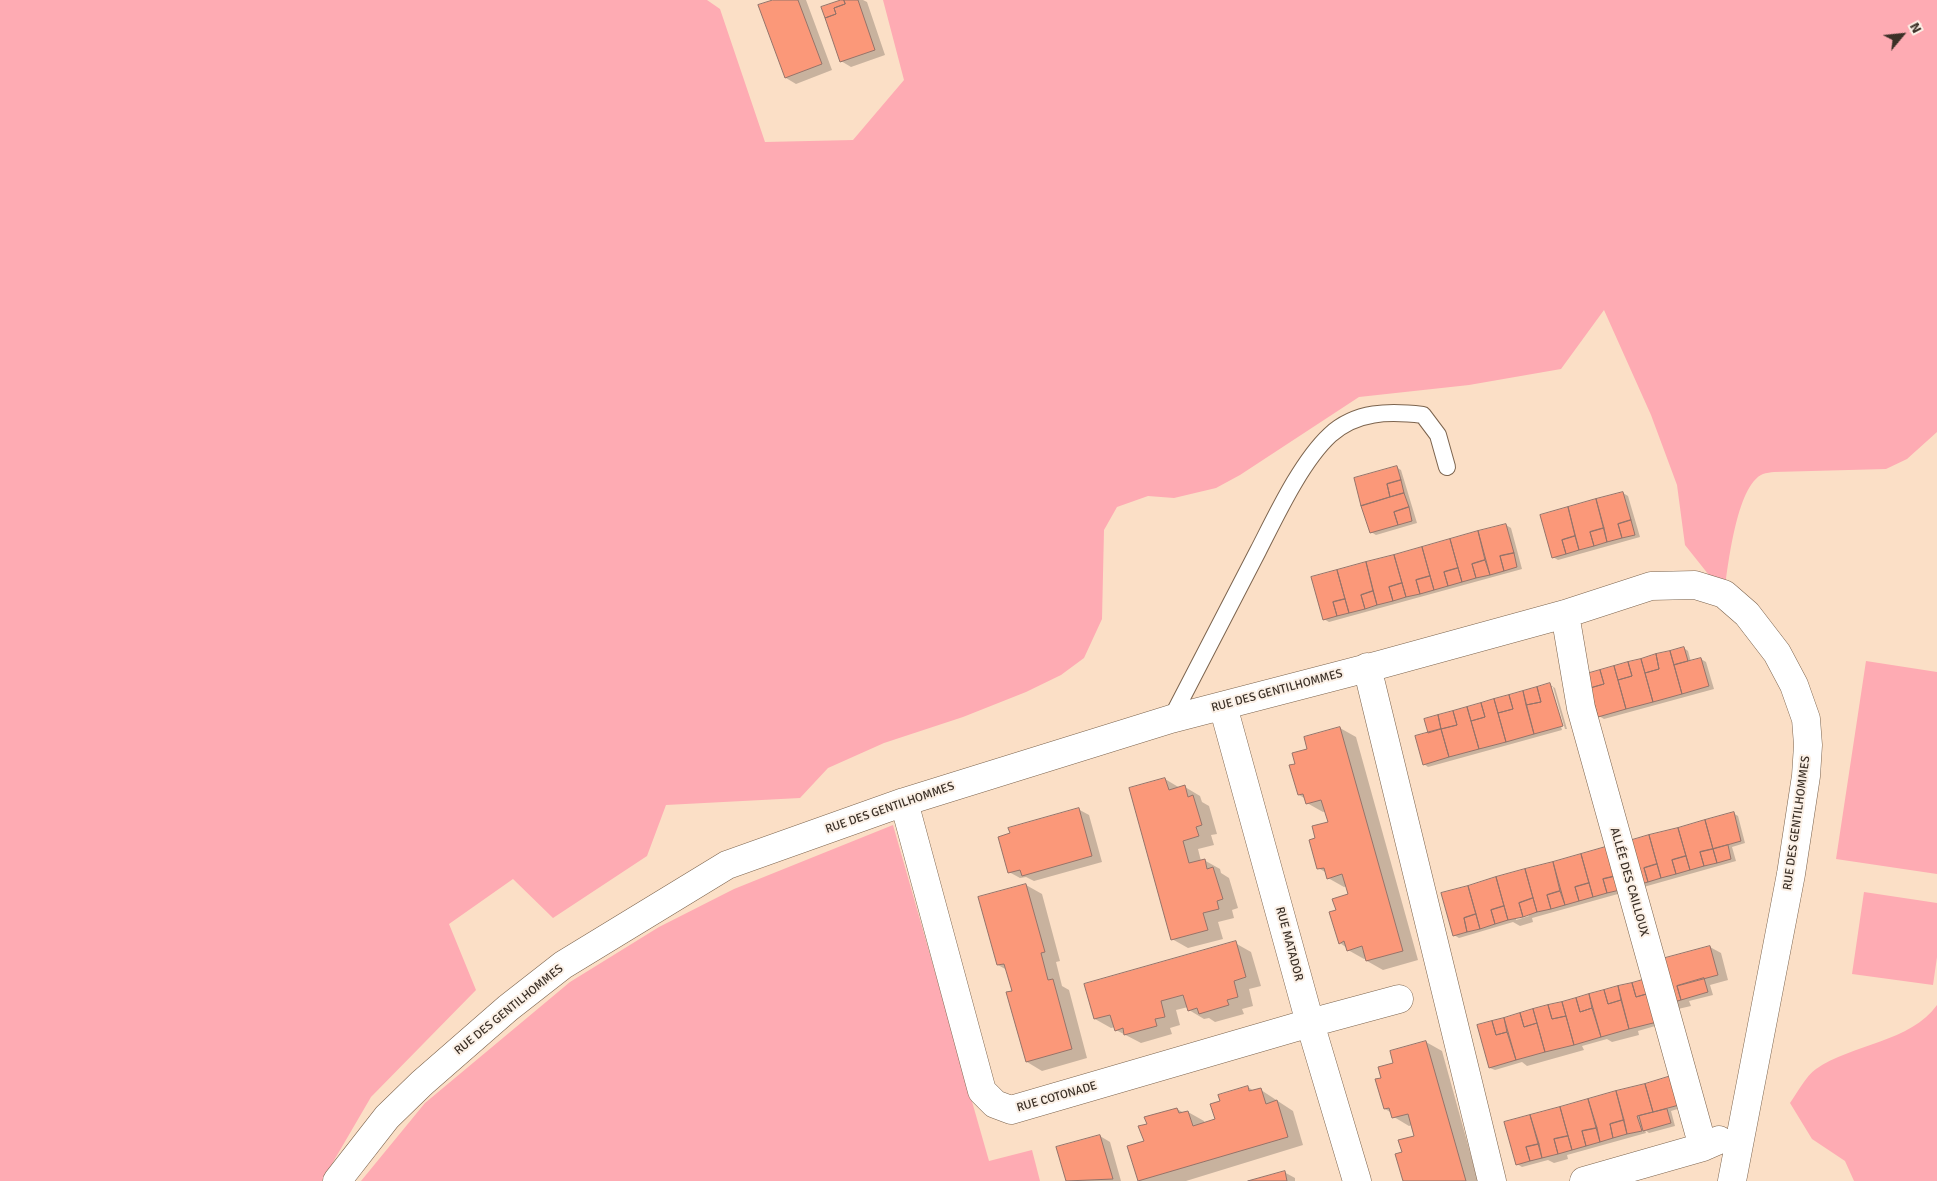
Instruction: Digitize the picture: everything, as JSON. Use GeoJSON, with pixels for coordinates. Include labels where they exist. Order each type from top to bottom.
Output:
{"type":"FeatureCollection","features":[{"type":"Feature","properties":{"kind":"street","name":"RUE DES GENTILHOMMES"},"geometry":{"type":"LineString","coordinates":[[337,1181],[387,1117],[422,1083],[508,1008],[563,965],[727,865],[904,802],[1171,719],[1565,614],[1651,586],[1695,585],[1724,594],[1747,614],[1777,653],[1794,685],[1806,719],[1808,745],[1806,776],[1791,874],[1732,1181]]}},
{"type":"Feature","properties":{"kind":"street","name":"ALLÉE DES CAILLOUX"},"geometry":{"type":"LineString","coordinates":[[1565,614],[1580,708],[1703,1147]]}},
{"type":"Feature","properties":{"kind":"street"},"geometry":{"type":"LineString","coordinates":[[1367,668],[1492,1181]]}},
{"type":"Feature","properties":{"kind":"street","name":"RUE MATADOR"},"geometry":{"type":"LineString","coordinates":[[1223,706],[1310,1023],[1356,1181]]}},
{"type":"Feature","properties":{"kind":"street","name":"RUE COTONADE"},"geometry":{"type":"LineString","coordinates":[[904,802],[982,1091],[995,1104],[1011,1110],[1399,999]]}},
{"type":"Feature","properties":{"kind":"street"},"geometry":{"type":"LineString","coordinates":[[1584,1181],[1703,1147],[1742,1131]]}},
{"type":"Feature","properties":{"kind":"lane"},"geometry":{"type":"LineString","coordinates":[[1171,719],[1287,494],[1330,435],[1360,417],[1396,412],[1423,415],[1438,435],[1447,467]]}},
{"type":"Feature","properties":{"kind":"shaded area"},"geometry":{"type":"Polygon","coordinates":[[[0,0],[707,0],[720,9],[765,142],[853,140],[904,80],[883,0],[1937,0],[1937,432],[1907,459],[1886,469],[1773,472],[1763,474],[1754,481],[1746,494],[1740,510],[1731,548],[1724,594],[1685,545],[1677,485],[1651,415],[1604,310],[1561,369],[1469,385],[1359,397],[1240,475],[1216,488],[1174,498],[1148,496],[1117,507],[1104,530],[1102,619],[1084,658],[1061,675],[1026,692],[963,717],[884,743],[828,768],[800,798],[666,805],[647,856],[553,918],[513,879],[449,924],[476,990],[371,1097],[322,1181],[0,1181],[0,0]]]}},
{"type":"Feature","properties":{"kind":"shaded area"},"geometry":{"type":"Polygon","coordinates":[[[1866,661],[1937,672],[1937,874],[1836,859],[1866,661]]]}},
{"type":"Feature","properties":{"kind":"shaded area"},"geometry":{"type":"Polygon","coordinates":[[[893,825],[989,1161],[1032,1150],[1040,1181],[361,1181],[425,1103],[570,982],[659,927],[734,889],[893,825]]]}},
{"type":"Feature","properties":{"kind":"shaded area"},"geometry":{"type":"Polygon","coordinates":[[[1864,892],[1937,903],[1937,957],[1933,985],[1852,974],[1864,892]]]}},
{"type":"Feature","properties":{"kind":"shaded area"},"geometry":{"type":"Polygon","coordinates":[[[1937,1005],[1937,1181],[1854,1181],[1845,1161],[1812,1139],[1790,1103],[1805,1080],[1816,1069],[1846,1054],[1897,1035],[1926,1017],[1937,1005]]]}},
{"type":"Feature","properties":{"kind":"building"},"geometry":{"type":"Polygon","coordinates":[[[773,0],[798,0],[822,64],[785,78],[758,5],[773,0]]]}},
{"type":"Feature","properties":{"kind":"building"},"geometry":{"type":"Polygon","coordinates":[[[844,0],[845,4],[834,8],[836,14],[825,18],[821,7],[844,0]]]}},
{"type":"Feature","properties":{"kind":"building"},"geometry":{"type":"Polygon","coordinates":[[[844,0],[858,0],[875,50],[840,62],[825,18],[836,14],[834,8],[845,4],[844,0]]]}},
{"type":"Feature","properties":{"kind":"building"},"geometry":{"type":"Polygon","coordinates":[[[1397,466],[1401,480],[1387,484],[1390,497],[1361,506],[1354,478],[1397,466]]]}},
{"type":"Feature","properties":{"kind":"building"},"geometry":{"type":"Polygon","coordinates":[[[1401,480],[1404,493],[1390,497],[1387,484],[1401,480]]]}},
{"type":"Feature","properties":{"kind":"building"},"geometry":{"type":"Polygon","coordinates":[[[1623,492],[1631,520],[1618,524],[1622,538],[1607,542],[1596,499],[1623,492]]]}},
{"type":"Feature","properties":{"kind":"building"},"geometry":{"type":"Polygon","coordinates":[[[1404,493],[1409,507],[1394,512],[1398,525],[1370,533],[1361,506],[1404,493]]]}},
{"type":"Feature","properties":{"kind":"building"},"geometry":{"type":"Polygon","coordinates":[[[1596,499],[1604,528],[1590,532],[1594,546],[1579,550],[1568,507],[1596,499]]]}},
{"type":"Feature","properties":{"kind":"building"},"geometry":{"type":"Polygon","coordinates":[[[1409,507],[1412,521],[1398,525],[1394,512],[1409,507]]]}},
{"type":"Feature","properties":{"kind":"building"},"geometry":{"type":"Polygon","coordinates":[[[1568,507],[1575,536],[1562,540],[1566,554],[1552,558],[1540,515],[1568,507]]]}},
{"type":"Feature","properties":{"kind":"building"},"geometry":{"type":"Polygon","coordinates":[[[1631,520],[1635,535],[1622,538],[1618,524],[1631,520]]]}},
{"type":"Feature","properties":{"kind":"building"},"geometry":{"type":"Polygon","coordinates":[[[1506,524],[1514,553],[1500,556],[1504,571],[1490,575],[1478,531],[1506,524]]]}},
{"type":"Feature","properties":{"kind":"building"},"geometry":{"type":"Polygon","coordinates":[[[1604,528],[1607,542],[1594,546],[1590,532],[1604,528]]]}},
{"type":"Feature","properties":{"kind":"building"},"geometry":{"type":"Polygon","coordinates":[[[1478,531],[1485,560],[1472,564],[1476,578],[1462,582],[1450,539],[1478,531]]]}},
{"type":"Feature","properties":{"kind":"building"},"geometry":{"type":"Polygon","coordinates":[[[1575,536],[1579,550],[1566,554],[1562,540],[1575,536]]]}},
{"type":"Feature","properties":{"kind":"building"},"geometry":{"type":"Polygon","coordinates":[[[1450,539],[1458,568],[1444,572],[1448,586],[1434,590],[1422,547],[1450,539]]]}},
{"type":"Feature","properties":{"kind":"building"},"geometry":{"type":"Polygon","coordinates":[[[1422,547],[1430,576],[1416,580],[1420,594],[1406,597],[1394,555],[1422,547]]]}},
{"type":"Feature","properties":{"kind":"building"},"geometry":{"type":"Polygon","coordinates":[[[1514,553],[1517,567],[1504,571],[1500,556],[1514,553]]]}},
{"type":"Feature","properties":{"kind":"building"},"geometry":{"type":"Polygon","coordinates":[[[1394,555],[1402,583],[1389,587],[1393,601],[1377,605],[1366,562],[1394,555]]]}},
{"type":"Feature","properties":{"kind":"building"},"geometry":{"type":"Polygon","coordinates":[[[1485,560],[1490,575],[1476,578],[1472,564],[1485,560]]]}},
{"type":"Feature","properties":{"kind":"building"},"geometry":{"type":"Polygon","coordinates":[[[1366,562],[1373,591],[1361,595],[1365,609],[1349,613],[1337,570],[1366,562]]]}},
{"type":"Feature","properties":{"kind":"building"},"geometry":{"type":"Polygon","coordinates":[[[1458,568],[1462,582],[1448,586],[1444,572],[1458,568]]]}},
{"type":"Feature","properties":{"kind":"building"},"geometry":{"type":"Polygon","coordinates":[[[1337,570],[1345,599],[1333,602],[1337,616],[1323,620],[1311,577],[1337,570]]]}},
{"type":"Feature","properties":{"kind":"building"},"geometry":{"type":"Polygon","coordinates":[[[1430,576],[1434,590],[1420,594],[1416,580],[1430,576]]]}},
{"type":"Feature","properties":{"kind":"building"},"geometry":{"type":"Polygon","coordinates":[[[1402,583],[1406,597],[1393,601],[1389,587],[1402,583]]]}},
{"type":"Feature","properties":{"kind":"building"},"geometry":{"type":"Polygon","coordinates":[[[1373,591],[1377,605],[1365,609],[1361,595],[1373,591]]]}},
{"type":"Feature","properties":{"kind":"building"},"geometry":{"type":"Polygon","coordinates":[[[1345,599],[1349,613],[1337,616],[1333,602],[1345,599]]]}},
{"type":"Feature","properties":{"kind":"building"},"geometry":{"type":"Polygon","coordinates":[[[1684,647],[1688,661],[1674,665],[1670,651],[1684,647]]]}},
{"type":"Feature","properties":{"kind":"building"},"geometry":{"type":"Polygon","coordinates":[[[1670,651],[1682,694],[1653,702],[1645,673],[1659,669],[1656,654],[1670,651]]]}},
{"type":"Feature","properties":{"kind":"building"},"geometry":{"type":"Polygon","coordinates":[[[1656,654],[1659,669],[1645,673],[1641,659],[1656,654]]]}},
{"type":"Feature","properties":{"kind":"building"},"geometry":{"type":"Polygon","coordinates":[[[1701,658],[1709,686],[1682,694],[1674,665],[1701,658]]]}},
{"type":"Feature","properties":{"kind":"building"},"geometry":{"type":"Polygon","coordinates":[[[1641,659],[1653,702],[1626,709],[1618,680],[1632,676],[1628,662],[1641,659]]]}},
{"type":"Feature","properties":{"kind":"building"},"geometry":{"type":"Polygon","coordinates":[[[1628,662],[1632,676],[1618,680],[1614,666],[1628,662]]]}},
{"type":"Feature","properties":{"kind":"building"},"geometry":{"type":"Polygon","coordinates":[[[1614,666],[1626,709],[1598,717],[1590,688],[1604,684],[1600,670],[1614,666]]]}},
{"type":"Feature","properties":{"kind":"building"},"geometry":{"type":"Polygon","coordinates":[[[1600,670],[1604,684],[1590,688],[1586,674],[1600,670]]]}},
{"type":"Feature","properties":{"kind":"building"},"geometry":{"type":"Polygon","coordinates":[[[1550,683],[1563,726],[1534,734],[1526,705],[1541,702],[1537,687],[1550,683]]]}},
{"type":"Feature","properties":{"kind":"building"},"geometry":{"type":"Polygon","coordinates":[[[1537,687],[1541,702],[1526,705],[1523,691],[1537,687]]]}},
{"type":"Feature","properties":{"kind":"building"},"geometry":{"type":"Polygon","coordinates":[[[1523,691],[1534,734],[1506,742],[1498,713],[1513,709],[1509,695],[1523,691]]]}},
{"type":"Feature","properties":{"kind":"building"},"geometry":{"type":"Polygon","coordinates":[[[1509,695],[1513,709],[1498,713],[1494,699],[1509,695]]]}},
{"type":"Feature","properties":{"kind":"building"},"geometry":{"type":"Polygon","coordinates":[[[1494,699],[1506,742],[1479,749],[1471,721],[1485,717],[1481,703],[1494,699]]]}},
{"type":"Feature","properties":{"kind":"building"},"geometry":{"type":"Polygon","coordinates":[[[1481,703],[1485,717],[1471,721],[1467,707],[1481,703]]]}},
{"type":"Feature","properties":{"kind":"building"},"geometry":{"type":"Polygon","coordinates":[[[1467,707],[1479,749],[1449,757],[1441,729],[1457,725],[1453,711],[1467,707]]]}},
{"type":"Feature","properties":{"kind":"building"},"geometry":{"type":"Polygon","coordinates":[[[1453,711],[1457,725],[1441,729],[1438,715],[1453,711]]]}},
{"type":"Feature","properties":{"kind":"building"},"geometry":{"type":"Polygon","coordinates":[[[1438,715],[1441,729],[1428,733],[1424,719],[1438,715]]]}},
{"type":"Feature","properties":{"kind":"building"},"geometry":{"type":"Polygon","coordinates":[[[1340,727],[1403,951],[1366,961],[1362,946],[1347,951],[1344,941],[1339,944],[1329,912],[1336,910],[1332,899],[1348,894],[1342,874],[1327,879],[1324,868],[1317,869],[1309,840],[1315,838],[1312,826],[1328,822],[1321,800],[1306,804],[1303,794],[1298,795],[1289,765],[1295,764],[1292,753],[1307,749],[1304,737],[1340,727]]]}},
{"type":"Feature","properties":{"kind":"building"},"geometry":{"type":"Polygon","coordinates":[[[1441,729],[1449,757],[1423,765],[1415,736],[1441,729]]]}},
{"type":"Feature","properties":{"kind":"building"},"geometry":{"type":"Polygon","coordinates":[[[1165,778],[1169,790],[1185,785],[1188,797],[1193,795],[1202,825],[1196,827],[1199,836],[1183,841],[1189,863],[1205,859],[1207,869],[1213,867],[1223,899],[1217,901],[1219,909],[1203,913],[1208,930],[1171,940],[1129,788],[1165,778]]]}},
{"type":"Feature","properties":{"kind":"building"},"geometry":{"type":"Polygon","coordinates":[[[1079,808],[1092,856],[1022,876],[1020,870],[1008,873],[998,837],[1010,833],[1008,828],[1079,808]]]}},
{"type":"Feature","properties":{"kind":"building"},"geometry":{"type":"Polygon","coordinates":[[[1734,812],[1741,841],[1713,849],[1705,820],[1734,812]]]}},
{"type":"Feature","properties":{"kind":"building"},"geometry":{"type":"Polygon","coordinates":[[[1705,820],[1713,849],[1700,852],[1704,866],[1690,870],[1678,828],[1705,820]]]}},
{"type":"Feature","properties":{"kind":"building"},"geometry":{"type":"Polygon","coordinates":[[[1678,828],[1686,856],[1672,860],[1676,874],[1661,878],[1649,835],[1678,828]]]}},
{"type":"Feature","properties":{"kind":"building"},"geometry":{"type":"Polygon","coordinates":[[[1649,835],[1657,864],[1644,868],[1648,882],[1634,886],[1622,843],[1649,835]]]}},
{"type":"Feature","properties":{"kind":"building"},"geometry":{"type":"Polygon","coordinates":[[[1728,845],[1731,859],[1717,863],[1713,849],[1728,845]]]}},
{"type":"Feature","properties":{"kind":"building"},"geometry":{"type":"Polygon","coordinates":[[[1609,846],[1616,876],[1603,879],[1607,893],[1593,897],[1581,854],[1609,846]]]}},
{"type":"Feature","properties":{"kind":"building"},"geometry":{"type":"Polygon","coordinates":[[[1713,849],[1717,863],[1704,866],[1700,852],[1713,849]]]}},
{"type":"Feature","properties":{"kind":"building"},"geometry":{"type":"Polygon","coordinates":[[[1581,854],[1589,883],[1575,887],[1579,901],[1565,905],[1553,862],[1581,854]]]}},
{"type":"Feature","properties":{"kind":"building"},"geometry":{"type":"Polygon","coordinates":[[[1686,856],[1690,870],[1676,874],[1672,860],[1686,856]]]}},
{"type":"Feature","properties":{"kind":"building"},"geometry":{"type":"Polygon","coordinates":[[[1553,862],[1560,891],[1547,895],[1551,909],[1537,912],[1525,869],[1553,862]]]}},
{"type":"Feature","properties":{"kind":"building"},"geometry":{"type":"Polygon","coordinates":[[[1657,864],[1661,878],[1648,882],[1644,868],[1657,864]]]}},
{"type":"Feature","properties":{"kind":"building"},"geometry":{"type":"Polygon","coordinates":[[[1525,869],[1533,898],[1519,903],[1523,917],[1508,920],[1496,877],[1525,869]]]}},
{"type":"Feature","properties":{"kind":"building"},"geometry":{"type":"Polygon","coordinates":[[[1616,876],[1620,890],[1607,893],[1603,879],[1616,876]]]}},
{"type":"Feature","properties":{"kind":"building"},"geometry":{"type":"Polygon","coordinates":[[[1496,877],[1504,906],[1491,910],[1495,924],[1480,929],[1468,886],[1496,877]]]}},
{"type":"Feature","properties":{"kind":"building"},"geometry":{"type":"Polygon","coordinates":[[[1589,883],[1593,897],[1579,901],[1575,887],[1589,883]]]}},
{"type":"Feature","properties":{"kind":"building"},"geometry":{"type":"Polygon","coordinates":[[[1026,884],[1045,952],[1041,953],[1048,980],[1053,979],[1072,1049],[1026,1062],[1006,992],[1012,991],[1004,964],[997,965],[978,897],[1026,884]]]}},
{"type":"Feature","properties":{"kind":"building"},"geometry":{"type":"Polygon","coordinates":[[[1468,886],[1476,914],[1464,918],[1467,932],[1453,936],[1441,893],[1468,886]]]}},
{"type":"Feature","properties":{"kind":"building"},"geometry":{"type":"Polygon","coordinates":[[[1560,891],[1565,905],[1551,909],[1547,895],[1560,891]]]}},
{"type":"Feature","properties":{"kind":"building"},"geometry":{"type":"Polygon","coordinates":[[[1533,898],[1537,912],[1523,917],[1519,903],[1533,898]]]}},
{"type":"Feature","properties":{"kind":"building"},"geometry":{"type":"Polygon","coordinates":[[[1504,906],[1508,920],[1495,924],[1491,910],[1504,906]]]}},
{"type":"Feature","properties":{"kind":"building"},"geometry":{"type":"Polygon","coordinates":[[[1476,914],[1480,929],[1467,932],[1464,918],[1476,914]]]}},
{"type":"Feature","properties":{"kind":"building"},"geometry":{"type":"Polygon","coordinates":[[[1236,941],[1246,977],[1234,981],[1238,997],[1227,1000],[1229,1005],[1199,1014],[1197,1008],[1188,1011],[1183,995],[1161,1001],[1165,1017],[1155,1019],[1157,1026],[1124,1035],[1123,1028],[1115,1031],[1110,1015],[1094,1019],[1084,984],[1236,941]]]}},
{"type":"Feature","properties":{"kind":"building"},"geometry":{"type":"Polygon","coordinates":[[[1710,946],[1718,975],[1677,986],[1681,1000],[1666,1004],[1654,961],[1710,946]]]}},
{"type":"Feature","properties":{"kind":"building"},"geometry":{"type":"Polygon","coordinates":[[[1704,978],[1708,992],[1681,1000],[1677,986],[1704,978]]]}},
{"type":"Feature","properties":{"kind":"building"},"geometry":{"type":"Polygon","coordinates":[[[1646,979],[1650,993],[1636,997],[1632,983],[1646,979]]]}},
{"type":"Feature","properties":{"kind":"building"},"geometry":{"type":"Polygon","coordinates":[[[1632,983],[1636,997],[1650,993],[1657,1022],[1629,1029],[1618,986],[1632,983]]]}},
{"type":"Feature","properties":{"kind":"building"},"geometry":{"type":"Polygon","coordinates":[[[1618,986],[1621,1000],[1608,1004],[1604,990],[1618,986]]]}},
{"type":"Feature","properties":{"kind":"building"},"geometry":{"type":"Polygon","coordinates":[[[1604,990],[1608,1004],[1621,1000],[1629,1029],[1601,1037],[1589,994],[1604,990]]]}},
{"type":"Feature","properties":{"kind":"building"},"geometry":{"type":"Polygon","coordinates":[[[1589,994],[1592,1008],[1580,1012],[1576,998],[1589,994]]]}},
{"type":"Feature","properties":{"kind":"building"},"geometry":{"type":"Polygon","coordinates":[[[1576,998],[1580,1012],[1592,1008],[1601,1037],[1574,1045],[1562,1002],[1576,998]]]}},
{"type":"Feature","properties":{"kind":"building"},"geometry":{"type":"Polygon","coordinates":[[[1562,1002],[1566,1016],[1552,1019],[1548,1005],[1562,1002]]]}},
{"type":"Feature","properties":{"kind":"building"},"geometry":{"type":"Polygon","coordinates":[[[1548,1005],[1552,1019],[1566,1016],[1574,1045],[1545,1052],[1533,1009],[1548,1005]]]}},
{"type":"Feature","properties":{"kind":"building"},"geometry":{"type":"Polygon","coordinates":[[[1533,1009],[1537,1023],[1524,1027],[1520,1013],[1533,1009]]]}},
{"type":"Feature","properties":{"kind":"building"},"geometry":{"type":"Polygon","coordinates":[[[1520,1013],[1524,1027],[1537,1023],[1545,1052],[1516,1060],[1504,1018],[1520,1013]]]}},
{"type":"Feature","properties":{"kind":"building"},"geometry":{"type":"Polygon","coordinates":[[[1504,1018],[1507,1032],[1496,1035],[1492,1021],[1504,1018]]]}},
{"type":"Feature","properties":{"kind":"building"},"geometry":{"type":"Polygon","coordinates":[[[1492,1021],[1496,1035],[1507,1032],[1516,1060],[1489,1068],[1477,1025],[1492,1021]]]}},
{"type":"Feature","properties":{"kind":"building"},"geometry":{"type":"Polygon","coordinates":[[[1426,1041],[1466,1181],[1403,1181],[1395,1154],[1402,1152],[1398,1140],[1414,1136],[1408,1114],[1392,1118],[1389,1108],[1384,1109],[1375,1079],[1381,1078],[1378,1067],[1393,1063],[1390,1051],[1426,1041]]]}},
{"type":"Feature","properties":{"kind":"building"},"geometry":{"type":"Polygon","coordinates":[[[1671,1076],[1679,1105],[1653,1112],[1645,1084],[1671,1076]]]}},
{"type":"Feature","properties":{"kind":"building"},"geometry":{"type":"Polygon","coordinates":[[[1645,1084],[1653,1112],[1637,1116],[1642,1131],[1627,1134],[1616,1091],[1645,1084]]]}},
{"type":"Feature","properties":{"kind":"building"},"geometry":{"type":"Polygon","coordinates":[[[1248,1086],[1249,1091],[1261,1088],[1266,1104],[1277,1100],[1288,1137],[1138,1181],[1127,1146],[1144,1141],[1138,1126],[1147,1124],[1144,1117],[1177,1108],[1179,1113],[1188,1111],[1193,1126],[1215,1119],[1210,1104],[1220,1101],[1218,1095],[1248,1086]]]}},
{"type":"Feature","properties":{"kind":"building"},"geometry":{"type":"Polygon","coordinates":[[[1616,1091],[1624,1120],[1610,1124],[1613,1138],[1600,1142],[1588,1099],[1616,1091]]]}},
{"type":"Feature","properties":{"kind":"building"},"geometry":{"type":"Polygon","coordinates":[[[1588,1099],[1597,1128],[1582,1131],[1586,1146],[1572,1150],[1560,1107],[1588,1099]]]}},
{"type":"Feature","properties":{"kind":"building"},"geometry":{"type":"Polygon","coordinates":[[[1560,1107],[1568,1136],[1554,1139],[1558,1154],[1542,1158],[1530,1115],[1560,1107]]]}},
{"type":"Feature","properties":{"kind":"building"},"geometry":{"type":"Polygon","coordinates":[[[1667,1109],[1671,1123],[1643,1131],[1639,1116],[1667,1109]]]}},
{"type":"Feature","properties":{"kind":"building"},"geometry":{"type":"Polygon","coordinates":[[[1530,1115],[1539,1144],[1526,1147],[1530,1161],[1516,1165],[1504,1122],[1530,1115]]]}},
{"type":"Feature","properties":{"kind":"building"},"geometry":{"type":"Polygon","coordinates":[[[1624,1120],[1627,1134],[1613,1138],[1610,1124],[1624,1120]]]}},
{"type":"Feature","properties":{"kind":"building"},"geometry":{"type":"Polygon","coordinates":[[[1597,1128],[1600,1142],[1586,1146],[1582,1131],[1597,1128]]]}},
{"type":"Feature","properties":{"kind":"building"},"geometry":{"type":"Polygon","coordinates":[[[1100,1135],[1113,1179],[1066,1181],[1056,1147],[1100,1135]]]}},
{"type":"Feature","properties":{"kind":"building"},"geometry":{"type":"Polygon","coordinates":[[[1568,1136],[1572,1150],[1558,1154],[1554,1139],[1568,1136]]]}},
{"type":"Feature","properties":{"kind":"building"},"geometry":{"type":"Polygon","coordinates":[[[1539,1144],[1542,1158],[1530,1161],[1526,1147],[1539,1144]]]}},
{"type":"Feature","properties":{"kind":"building"},"geometry":{"type":"Polygon","coordinates":[[[1285,1171],[1287,1181],[1248,1181],[1285,1171]]]}}]}
